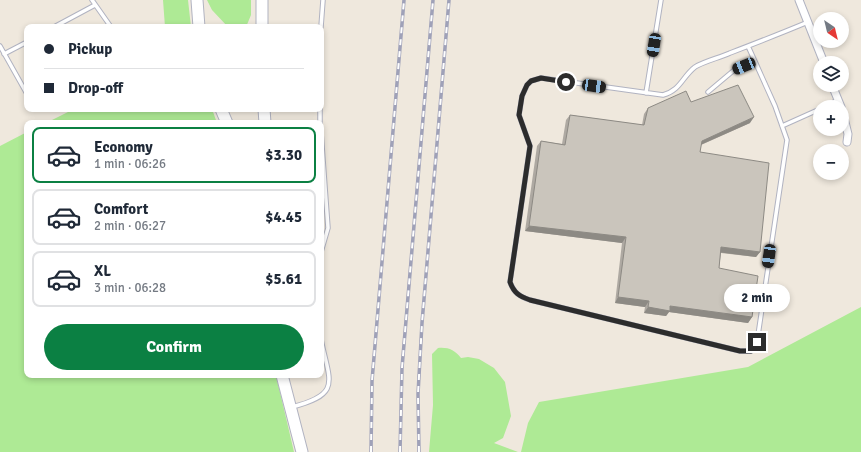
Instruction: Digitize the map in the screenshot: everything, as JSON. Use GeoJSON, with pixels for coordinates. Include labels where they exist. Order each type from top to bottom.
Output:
{"type":"FeatureCollection","features":[{"type":"Feature","properties":{"kind":"main road"},"geometry":{"type":"LineString","coordinates":[[197,0],[199,24]]}},
{"type":"Feature","properties":{"kind":"main road"},"geometry":{"type":"LineString","coordinates":[[262,0],[262,24]]}},
{"type":"Feature","properties":{"kind":"main road"},"geometry":{"type":"LineString","coordinates":[[283,378],[302,452]]}},
{"type":"Feature","properties":{"kind":"street"},"geometry":{"type":"LineString","coordinates":[[799,0],[821,56]]}},
{"type":"Feature","properties":{"kind":"street"},"geometry":{"type":"LineString","coordinates":[[847,142],[848,136]]}},
{"type":"Feature","properties":{"kind":"lane"},"geometry":{"type":"LineString","coordinates":[[92,0],[110,24]]}},
{"type":"Feature","properties":{"kind":"lane"},"geometry":{"type":"LineString","coordinates":[[321,24],[323,0]]}},
{"type":"Feature","properties":{"kind":"lane"},"geometry":{"type":"LineString","coordinates":[[646,93],[661,0]]}},
{"type":"Feature","properties":{"kind":"lane"},"geometry":{"type":"LineString","coordinates":[[60,24],[95,5]]}},
{"type":"Feature","properties":{"kind":"lane"},"geometry":{"type":"LineString","coordinates":[[748,46],[787,140],[757,342],[751,351],[740,351],[519,296],[513,290],[510,282],[530,146],[519,115],[522,96],[527,85],[531,81],[541,78],[663,95],[674,91],[688,73],[696,67],[748,46],[808,22]]}},
{"type":"Feature","properties":{"kind":"lane"},"geometry":{"type":"LineString","coordinates":[[4,54],[24,44]]}},
{"type":"Feature","properties":{"kind":"lane"},"geometry":{"type":"LineString","coordinates":[[0,46],[24,89]]}},
{"type":"Feature","properties":{"kind":"lane"},"geometry":{"type":"LineString","coordinates":[[708,92],[733,71],[755,62]]}},
{"type":"Feature","properties":{"kind":"lane"},"geometry":{"type":"LineString","coordinates":[[782,126],[813,112]]}},
{"type":"Feature","properties":{"kind":"lane"},"geometry":{"type":"LineString","coordinates":[[324,173],[328,228],[324,242]]}},
{"type":"Feature","properties":{"kind":"lane"},"geometry":{"type":"LineString","coordinates":[[290,408],[319,398],[326,392],[330,385],[324,354]]}},
{"type":"Feature","properties":{"kind":"green space"},"geometry":{"type":"Polygon","coordinates":[[[163,0],[188,0],[191,24],[165,24],[163,0]]]}},
{"type":"Feature","properties":{"kind":"green space"},"geometry":{"type":"Polygon","coordinates":[[[207,0],[251,0],[251,15],[247,24],[225,24],[212,10],[207,0]]]}},
{"type":"Feature","properties":{"kind":"green space"},"geometry":{"type":"Polygon","coordinates":[[[68,112],[213,112],[216,120],[52,120],[68,112]]]}},
{"type":"Feature","properties":{"kind":"green space"},"geometry":{"type":"Polygon","coordinates":[[[24,134],[24,378],[277,378],[294,452],[0,452],[0,146],[24,134]]]}},
{"type":"Feature","properties":{"kind":"green space"},"geometry":{"type":"Polygon","coordinates":[[[861,307],[861,452],[521,452],[528,423],[539,402],[748,367],[861,307]]]}},
{"type":"Feature","properties":{"kind":"green space"},"geometry":{"type":"Polygon","coordinates":[[[438,348],[451,350],[461,358],[468,357],[479,359],[494,368],[505,382],[511,416],[503,438],[494,443],[518,452],[429,452],[433,405],[432,354],[438,348]]]}},
{"type":"Feature","properties":{"kind":"building"},"geometry":{"type":"Polygon","coordinates":[[[738,85],[754,117],[702,141],[700,152],[769,163],[760,252],[721,247],[719,268],[758,276],[752,317],[670,306],[670,311],[648,307],[649,301],[618,297],[626,237],[529,226],[541,141],[565,145],[570,115],[644,125],[648,108],[686,91],[691,102],[738,85]]]}},
{"type":"Feature","properties":{"kind":"railway"},"geometry":{"type":"LineString","coordinates":[[371,452],[372,381],[404,0]]}},
{"type":"Feature","properties":{"kind":"railway"},"geometry":{"type":"LineString","coordinates":[[400,452],[402,368],[433,0]]}},
{"type":"Feature","properties":{"kind":"railway"},"geometry":{"type":"LineString","coordinates":[[419,452],[418,394],[422,323],[449,0]]}},
{"type":"Feature","properties":{"kind":"route"},"geometry":{"type":"LineString","coordinates":[[566,82],[541,78],[531,81],[527,85],[522,96],[519,115],[527,133],[530,146],[510,282],[513,290],[519,296],[530,300],[740,351],[751,351],[757,342]]}}]}
